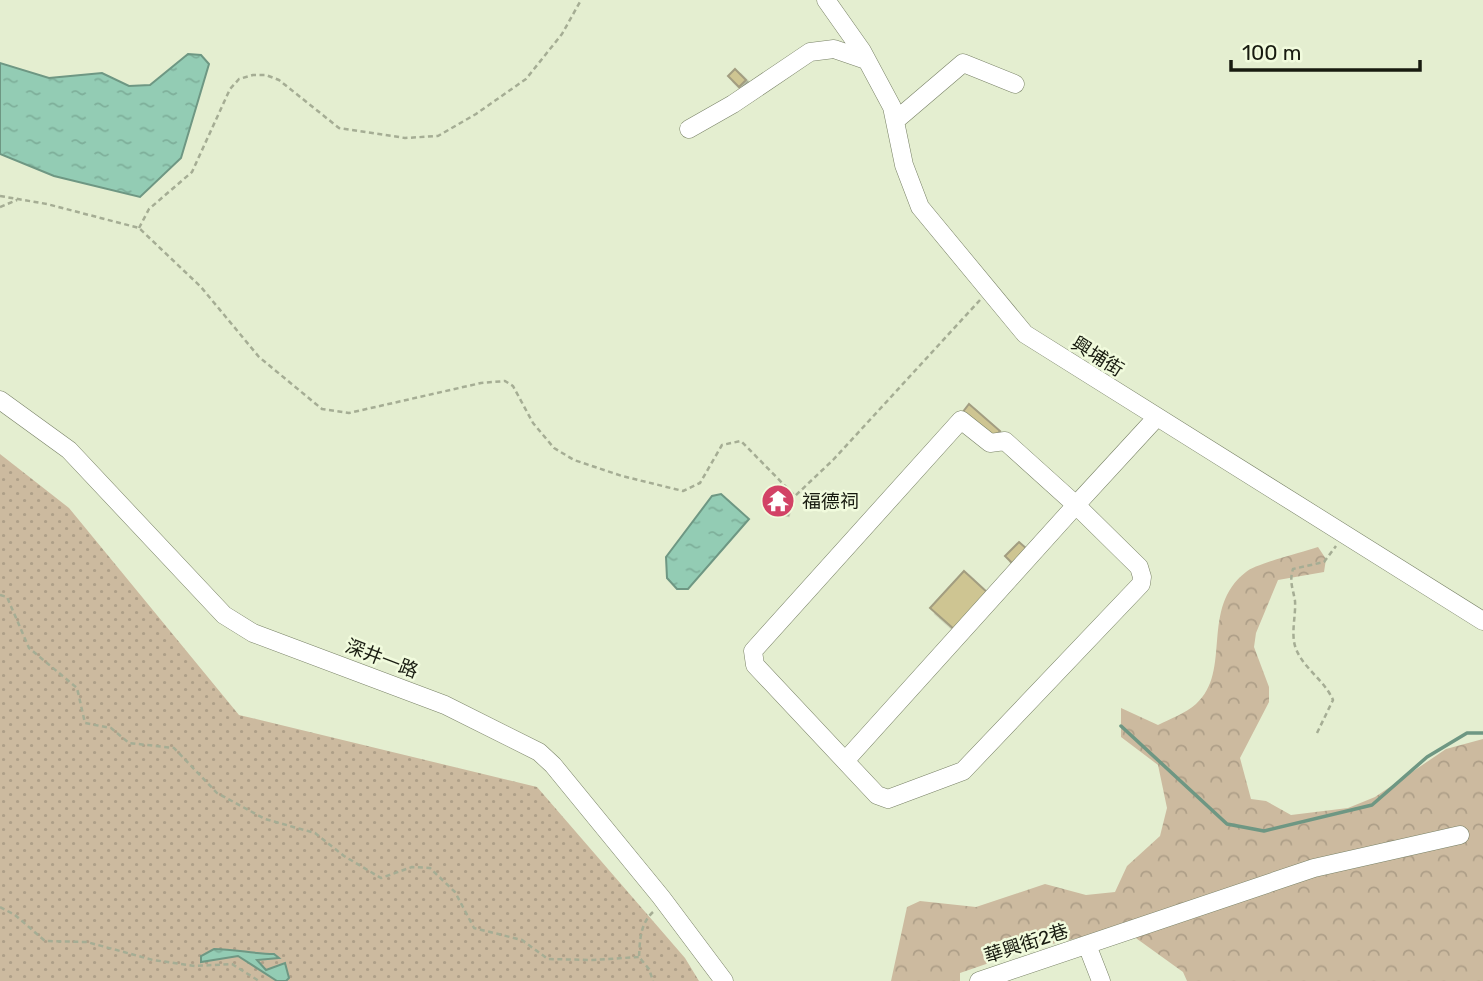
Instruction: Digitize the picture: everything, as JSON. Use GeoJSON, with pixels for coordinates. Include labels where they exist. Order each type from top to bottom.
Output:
{"type":"FeatureCollection","features":[{"type":"Feature","properties":{"kind":"street","name":"興埔街"},"geometry":{"type":"LineString","coordinates":[[826,0],[866,60],[892,107],[904,165],[920,207],[1025,334],[1483,621]]}},
{"type":"Feature","properties":{"kind":"street"},"geometry":{"type":"LineString","coordinates":[[688,129],[733,104],[810,52],[834,49],[866,60]]}},
{"type":"Feature","properties":{"kind":"street"},"geometry":{"type":"LineString","coordinates":[[895,121],[963,63],[1015,84]]}},
{"type":"Feature","properties":{"kind":"street","name":"深井一路"},"geometry":{"type":"LineString","coordinates":[[0,400],[69,450],[224,615],[253,633],[445,705],[539,752],[553,765],[664,901],[724,981]]}},
{"type":"Feature","properties":{"kind":"street"},"geometry":{"type":"LineString","coordinates":[[845,761],[1156,418]]}},
{"type":"Feature","properties":{"kind":"street"},"geometry":{"type":"LineString","coordinates":[[961,420],[990,443],[1005,441],[1076,505],[1139,567],[1141,584],[963,771],[888,799],[877,795],[755,665],[753,651],[961,420]]}},
{"type":"Feature","properties":{"kind":"street","name":"華興街2巷"},"geometry":{"type":"LineString","coordinates":[[979,981],[1314,868],[1460,835]]}},
{"type":"Feature","properties":{"kind":"street"},"geometry":{"type":"LineString","coordinates":[[1087,945],[1101,981]]}},
{"type":"Feature","properties":{"kind":"path"},"geometry":{"type":"LineString","coordinates":[[139,228],[149,209],[192,172],[230,89],[239,79],[266,75],[279,80],[340,128],[405,138],[438,136],[477,114],[527,79],[562,34],[580,0]]}},
{"type":"Feature","properties":{"kind":"path"},"geometry":{"type":"LineString","coordinates":[[0,196],[47,204],[139,228],[201,287],[259,357],[322,409],[349,413],[481,383],[505,381],[513,386],[533,423],[554,448],[574,460],[622,476],[683,491],[700,483],[722,446],[741,441],[795,496],[833,460],[989,290]]}},
{"type":"Feature","properties":{"kind":"path"},"geometry":{"type":"LineString","coordinates":[[0,207],[17,201]]}},
{"type":"Feature","properties":{"kind":"path"},"geometry":{"type":"LineString","coordinates":[[1317,733],[1334,700],[1328,687],[1304,663],[1294,645],[1295,602],[1289,580],[1293,569],[1324,562],[1345,535]]}},
{"type":"Feature","properties":{"kind":"path"},"geometry":{"type":"LineString","coordinates":[[0,595],[7,597],[29,648],[77,688],[85,723],[111,728],[129,743],[174,748],[217,793],[265,819],[315,834],[344,856],[381,878],[412,867],[430,868],[455,892],[474,928],[522,940],[548,959],[639,957]]}},
{"type":"Feature","properties":{"kind":"path"},"geometry":{"type":"LineString","coordinates":[[653,981],[649,969],[639,957],[641,935],[646,918],[664,901]]}},
{"type":"Feature","properties":{"kind":"path"},"geometry":{"type":"LineString","coordinates":[[0,907],[15,915],[45,941],[87,942],[153,960],[195,966],[232,964],[259,981]]}},
{"type":"Feature","properties":{"kind":"green space"},"geometry":{"type":"Polygon","coordinates":[[[0,454],[69,508],[239,715],[537,787],[685,958],[699,981],[0,981],[0,454]]]}},
{"type":"Feature","properties":{"kind":"green space"},"geometry":{"type":"Polygon","coordinates":[[[1318,547],[1326,559],[1324,572],[1278,580],[1256,633],[1254,647],[1269,687],[1269,702],[1240,758],[1251,799],[1266,801],[1291,815],[1348,808],[1375,797],[1446,749],[1483,739],[1483,981],[1187,981],[1183,972],[1133,936],[1104,932],[1030,949],[960,973],[960,981],[891,981],[907,907],[920,901],[976,907],[1045,884],[1086,895],[1115,892],[1127,866],[1160,836],[1167,808],[1158,765],[1121,737],[1121,708],[1158,725],[1196,704],[1207,690],[1213,675],[1219,621],[1232,587],[1251,569],[1318,547]]]}},
{"type":"Feature","properties":{"kind":"water"},"geometry":{"type":"Polygon","coordinates":[[[188,54],[201,55],[209,64],[181,158],[140,197],[54,176],[0,154],[0,63],[49,78],[102,73],[129,86],[150,85],[188,54]]]}},
{"type":"Feature","properties":{"kind":"water"},"geometry":{"type":"Polygon","coordinates":[[[721,494],[749,519],[688,589],[677,589],[667,578],[666,557],[712,496],[721,494]]]}},
{"type":"Feature","properties":{"kind":"water"},"geometry":{"type":"Polygon","coordinates":[[[214,949],[274,954],[279,958],[257,960],[266,970],[285,963],[289,978],[286,981],[277,981],[238,956],[201,962],[201,956],[214,949]]]}},
{"type":"Feature","properties":{"kind":"building"},"geometry":{"type":"Polygon","coordinates":[[[735,69],[746,80],[739,87],[728,76],[735,69]]]}},
{"type":"Feature","properties":{"kind":"building"},"geometry":{"type":"Polygon","coordinates":[[[969,404],[1000,431],[993,439],[962,413],[969,404]]]}},
{"type":"Feature","properties":{"kind":"building","name":"福德祠"},"geometry":{"type":"Polygon","coordinates":[[[774,491],[786,493],[783,510],[771,508],[774,491]]]}},
{"type":"Feature","properties":{"kind":"building"},"geometry":{"type":"Polygon","coordinates":[[[1019,542],[1027,549],[1013,564],[1005,556],[1019,542]]]}},
{"type":"Feature","properties":{"kind":"building"},"geometry":{"type":"Polygon","coordinates":[[[964,571],[989,594],[955,630],[930,608],[964,571]]]}},
{"type":"Feature","properties":{"kind":"waterway"},"geometry":{"type":"LineString","coordinates":[[1121,726],[1227,824],[1264,831],[1372,805],[1427,757],[1467,733],[1483,733]]}},
{"type":"Feature","properties":{"kind":"place","name":"福德祠"},"geometry":{"type":"Point","coordinates":[778,501]}}]}
